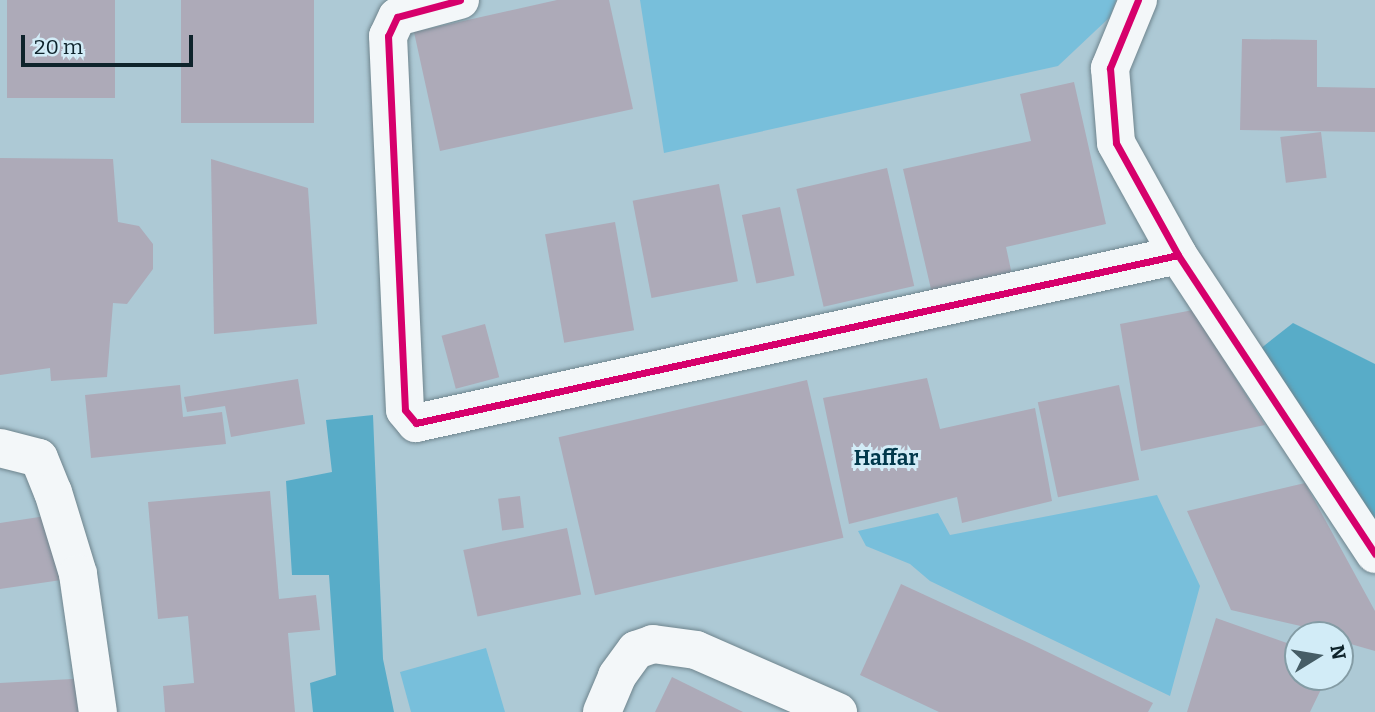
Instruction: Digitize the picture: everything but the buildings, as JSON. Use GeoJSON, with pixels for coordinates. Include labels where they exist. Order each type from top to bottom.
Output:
{"type":"FeatureCollection","features":[{"type":"Feature","properties":{"kind":"street"},"geometry":{"type":"LineString","coordinates":[[460,0],[397,17],[388,36],[405,410],[416,423],[1178,255]]}},
{"type":"Feature","properties":{"kind":"street"},"geometry":{"type":"LineString","coordinates":[[1138,0],[1110,68],[1116,143],[1178,255],[1375,554]]}},
{"type":"Feature","properties":{"kind":"street"},"geometry":{"type":"LineString","coordinates":[[0,448],[39,458],[53,492],[78,575],[98,712]]}},
{"type":"Feature","properties":{"kind":"street"},"geometry":{"type":"LineString","coordinates":[[602,712],[623,667],[636,650],[653,644],[696,650],[838,712]]}},
{"type":"Feature","properties":{"kind":"shaded area"},"geometry":{"type":"Polygon","coordinates":[[[640,0],[1116,0],[1110,17],[1058,66],[664,153],[640,0]]]}},
{"type":"Feature","properties":{"kind":"shaded area"},"geometry":{"type":"Polygon","coordinates":[[[1293,323],[1375,364],[1375,521],[1260,349],[1293,323]]]}},
{"type":"Feature","properties":{"kind":"shaded area"},"geometry":{"type":"Polygon","coordinates":[[[373,415],[383,659],[394,712],[313,712],[310,683],[336,675],[329,575],[292,575],[286,481],[332,472],[326,420],[373,415]]]}},
{"type":"Feature","properties":{"kind":"shaded area"},"geometry":{"type":"Polygon","coordinates":[[[1157,495],[1200,586],[1170,696],[930,581],[910,564],[866,546],[858,531],[938,513],[950,535],[1157,495]]]}},
{"type":"Feature","properties":{"kind":"shaded area"},"geometry":{"type":"Polygon","coordinates":[[[486,648],[505,712],[411,712],[400,672],[486,648]]]}},
{"type":"Feature","properties":{"kind":"cycle path"},"geometry":{"type":"LineString","coordinates":[[460,0],[397,17],[388,36],[405,410],[416,423],[1178,255]]}},
{"type":"Feature","properties":{"kind":"cycle path"},"geometry":{"type":"LineString","coordinates":[[1138,0],[1110,68],[1116,143],[1178,255],[1375,554]]}},
{"type":"Feature","properties":{"kind":"district","name":"Haffar"},"geometry":{"type":"Point","coordinates":[886,458]}}]}
